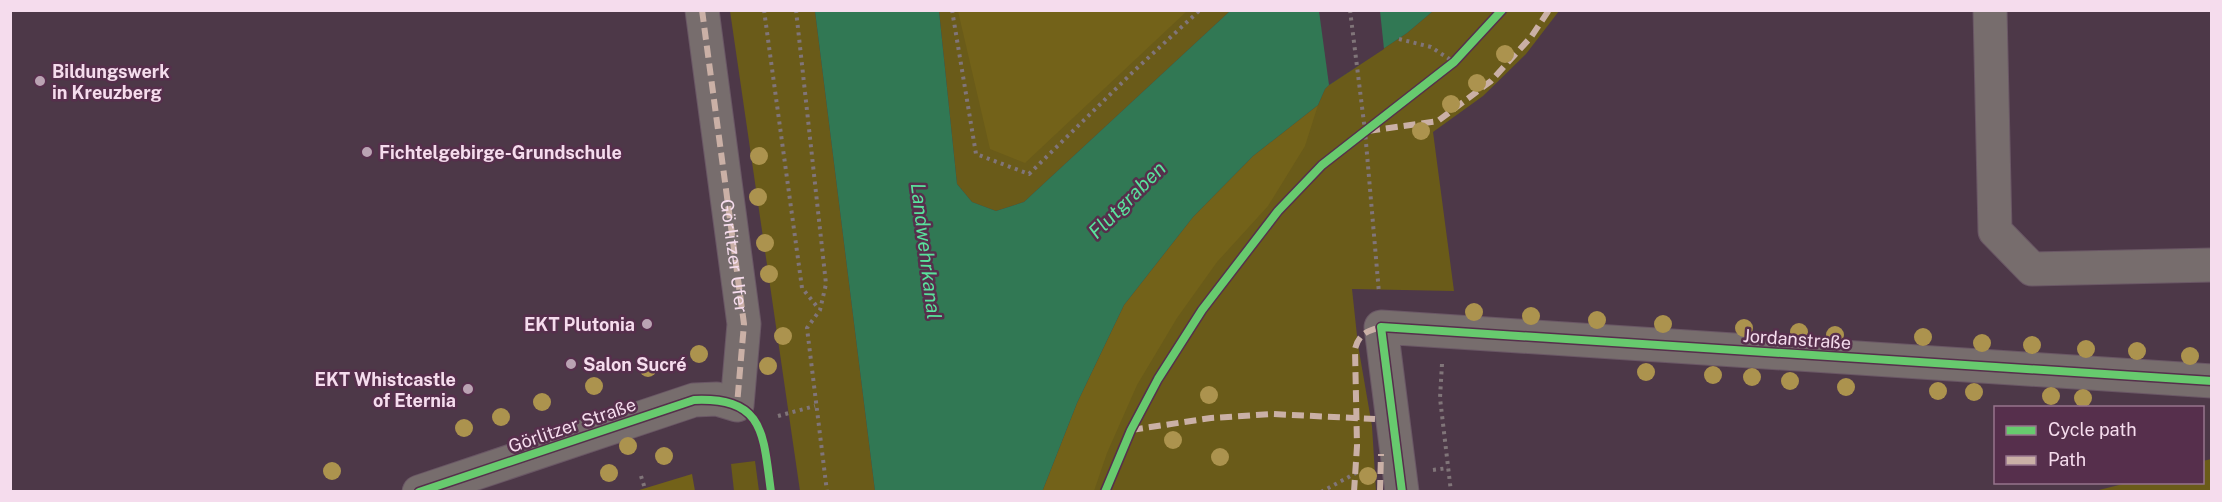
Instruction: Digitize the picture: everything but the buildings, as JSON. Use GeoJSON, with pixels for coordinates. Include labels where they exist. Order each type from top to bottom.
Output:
{"type":"FeatureCollection","features":[{"type":"Feature","properties":{"kind":"street","name":"Görlitzer Ufer"},"geometry":{"type":"LineString","coordinates":[[702,10],[744,324],[737,405]]}},
{"type":"Feature","properties":{"kind":"street"},"geometry":{"type":"LineString","coordinates":[[1990,10],[1995,231],[2032,268],[2211,265]]}},
{"type":"Feature","properties":{"kind":"street"},"geometry":{"type":"LineString","coordinates":[[1382,327],[1402,492]]}},
{"type":"Feature","properties":{"kind":"street","name":"Jordanstraße"},"geometry":{"type":"LineString","coordinates":[[1382,327],[2211,381]]}},
{"type":"Feature","properties":{"kind":"street","name":"Görlitzer Straße"},"geometry":{"type":"LineString","coordinates":[[419,492],[694,400],[717,399],[737,405]]}},
{"type":"Feature","properties":{"kind":"path"},"geometry":{"type":"LineString","coordinates":[[764,10],[802,288],[820,310]]}},
{"type":"Feature","properties":{"kind":"path"},"geometry":{"type":"LineString","coordinates":[[796,10],[826,284],[820,310],[807,328],[827,492]]}},
{"type":"Feature","properties":{"kind":"path"},"geometry":{"type":"LineString","coordinates":[[952,10],[976,154],[1029,174],[1200,10]]}},
{"type":"Feature","properties":{"kind":"path"},"geometry":{"type":"LineString","coordinates":[[1350,10],[1365,131],[1382,327]]}},
{"type":"Feature","properties":{"kind":"path"},"geometry":{"type":"LineString","coordinates":[[1399,39],[1431,47],[1454,62]]}},
{"type":"Feature","properties":{"kind":"path"},"geometry":{"type":"LineString","coordinates":[[1445,331],[1440,398],[1451,492]]}},
{"type":"Feature","properties":{"kind":"path"},"geometry":{"type":"LineString","coordinates":[[778,416],[816,406]]}},
{"type":"Feature","properties":{"kind":"path"},"geometry":{"type":"LineString","coordinates":[[1321,492],[1356,474]]}},
{"type":"Feature","properties":{"kind":"path"},"geometry":{"type":"LineString","coordinates":[[641,476],[646,492]]}},
{"type":"Feature","properties":{"kind":"shaded area"},"geometry":{"type":"Polygon","coordinates":[[[958,10],[1187,11],[1025,163],[990,149],[958,10]]]}},
{"type":"Feature","properties":{"kind":"shaded area"},"geometry":{"type":"Polygon","coordinates":[[[730,11],[815,11],[875,491],[800,491],[730,11]]]}},
{"type":"Feature","properties":{"kind":"shaded area"},"geometry":{"type":"Polygon","coordinates":[[[939,11],[1230,11],[1024,202],[996,211],[972,202],[957,184],[939,11]]]}},
{"type":"Feature","properties":{"kind":"shaded area"},"geometry":{"type":"Polygon","coordinates":[[[1433,11],[1559,11],[1526,54],[1483,96],[1433,132],[1454,291],[1352,289],[1358,345],[1372,426],[1376,491],[1042,492],[1318,105],[1325,89],[1407,33],[1433,11]]]}},
{"type":"Feature","properties":{"kind":"shaded area"},"geometry":{"type":"Polygon","coordinates":[[[1318,105],[1305,146],[1268,206],[1217,262],[1177,318],[1137,385],[1107,453],[1094,491],[1042,492],[1077,403],[1124,305],[1193,217],[1253,156],[1318,105]]]}},
{"type":"Feature","properties":{"kind":"shaded area"},"geometry":{"type":"Polygon","coordinates":[[[2211,459],[2211,491],[2095,491],[2123,484],[2204,484],[2204,461],[2211,459]]]}},
{"type":"Feature","properties":{"kind":"shaded area"},"geometry":{"type":"Polygon","coordinates":[[[755,461],[759,491],[734,491],[731,464],[755,461]]]}},
{"type":"Feature","properties":{"kind":"shaded area"},"geometry":{"type":"Polygon","coordinates":[[[692,474],[695,491],[636,491],[692,474]]]}},
{"type":"Feature","properties":{"kind":"water"},"geometry":{"type":"Polygon","coordinates":[[[815,11],[939,11],[957,184],[972,202],[996,211],[1024,202],[1230,11],[1433,11],[1407,33],[1329,85],[1318,105],[1253,156],[1193,217],[1124,305],[1077,403],[1042,492],[875,491],[815,11]]]}},
{"type":"Feature","properties":{"kind":"pier"},"geometry":{"type":"Polygon","coordinates":[[[1319,11],[1380,11],[1384,49],[1329,85],[1319,11]]]}},
{"type":"Feature","properties":{"kind":"marked path"},"geometry":{"type":"LineString","coordinates":[[702,10],[744,324],[737,405]]}},
{"type":"Feature","properties":{"kind":"marked path"},"geometry":{"type":"LineString","coordinates":[[1368,131],[1438,121],[1491,81],[1531,37],[1549,10]]}},
{"type":"Feature","properties":{"kind":"marked path"},"geometry":{"type":"LineString","coordinates":[[1354,492],[1357,446],[1355,349],[1362,336],[1381,327]]}},
{"type":"Feature","properties":{"kind":"marked path"},"geometry":{"type":"LineString","coordinates":[[1131,430],[1211,418],[1273,414],[1375,419]]}},
{"type":"Feature","properties":{"kind":"marked path"},"geometry":{"type":"LineString","coordinates":[[1380,492],[1381,454]]}},
{"type":"Feature","properties":{"kind":"cycle path"},"geometry":{"type":"LineString","coordinates":[[1105,492],[1131,430],[1158,379],[1202,310],[1278,211],[1322,165],[1454,62],[1502,10]]}},
{"type":"Feature","properties":{"kind":"cycle path"},"geometry":{"type":"LineString","coordinates":[[1402,492],[1381,327],[2212,381]]}},
{"type":"Feature","properties":{"kind":"cycle path"},"geometry":{"type":"LineString","coordinates":[[419,492],[694,400],[735,405],[747,412],[756,423],[762,437],[771,492]]}},
{"type":"Feature","properties":{"kind":"place","name":"Bildungswerk in Kreuzberg"},"geometry":{"type":"Point","coordinates":[40,81]}},
{"type":"Feature","properties":{"kind":"place","name":"Fichtelgebirge-Grundschule"},"geometry":{"type":"Point","coordinates":[367,152]}},
{"type":"Feature","properties":{"kind":"place","name":"EKT Plutonia"},"geometry":{"type":"Point","coordinates":[647,324]}},
{"type":"Feature","properties":{"kind":"place","name":"Salon Sucré"},"geometry":{"type":"Point","coordinates":[571,364]}},
{"type":"Feature","properties":{"kind":"place","name":"EKT Whistcastle of Eternia"},"geometry":{"type":"Point","coordinates":[468,389]}},
{"type":"Feature","properties":{"kind":"water label","name":"Flutgraben"},"geometry":{"type":"Point","coordinates":[1127,200]}},
{"type":"Feature","properties":{"kind":"water label","name":"Landwehrkanal"},"geometry":{"type":"Point","coordinates":[926,251]}}]}
